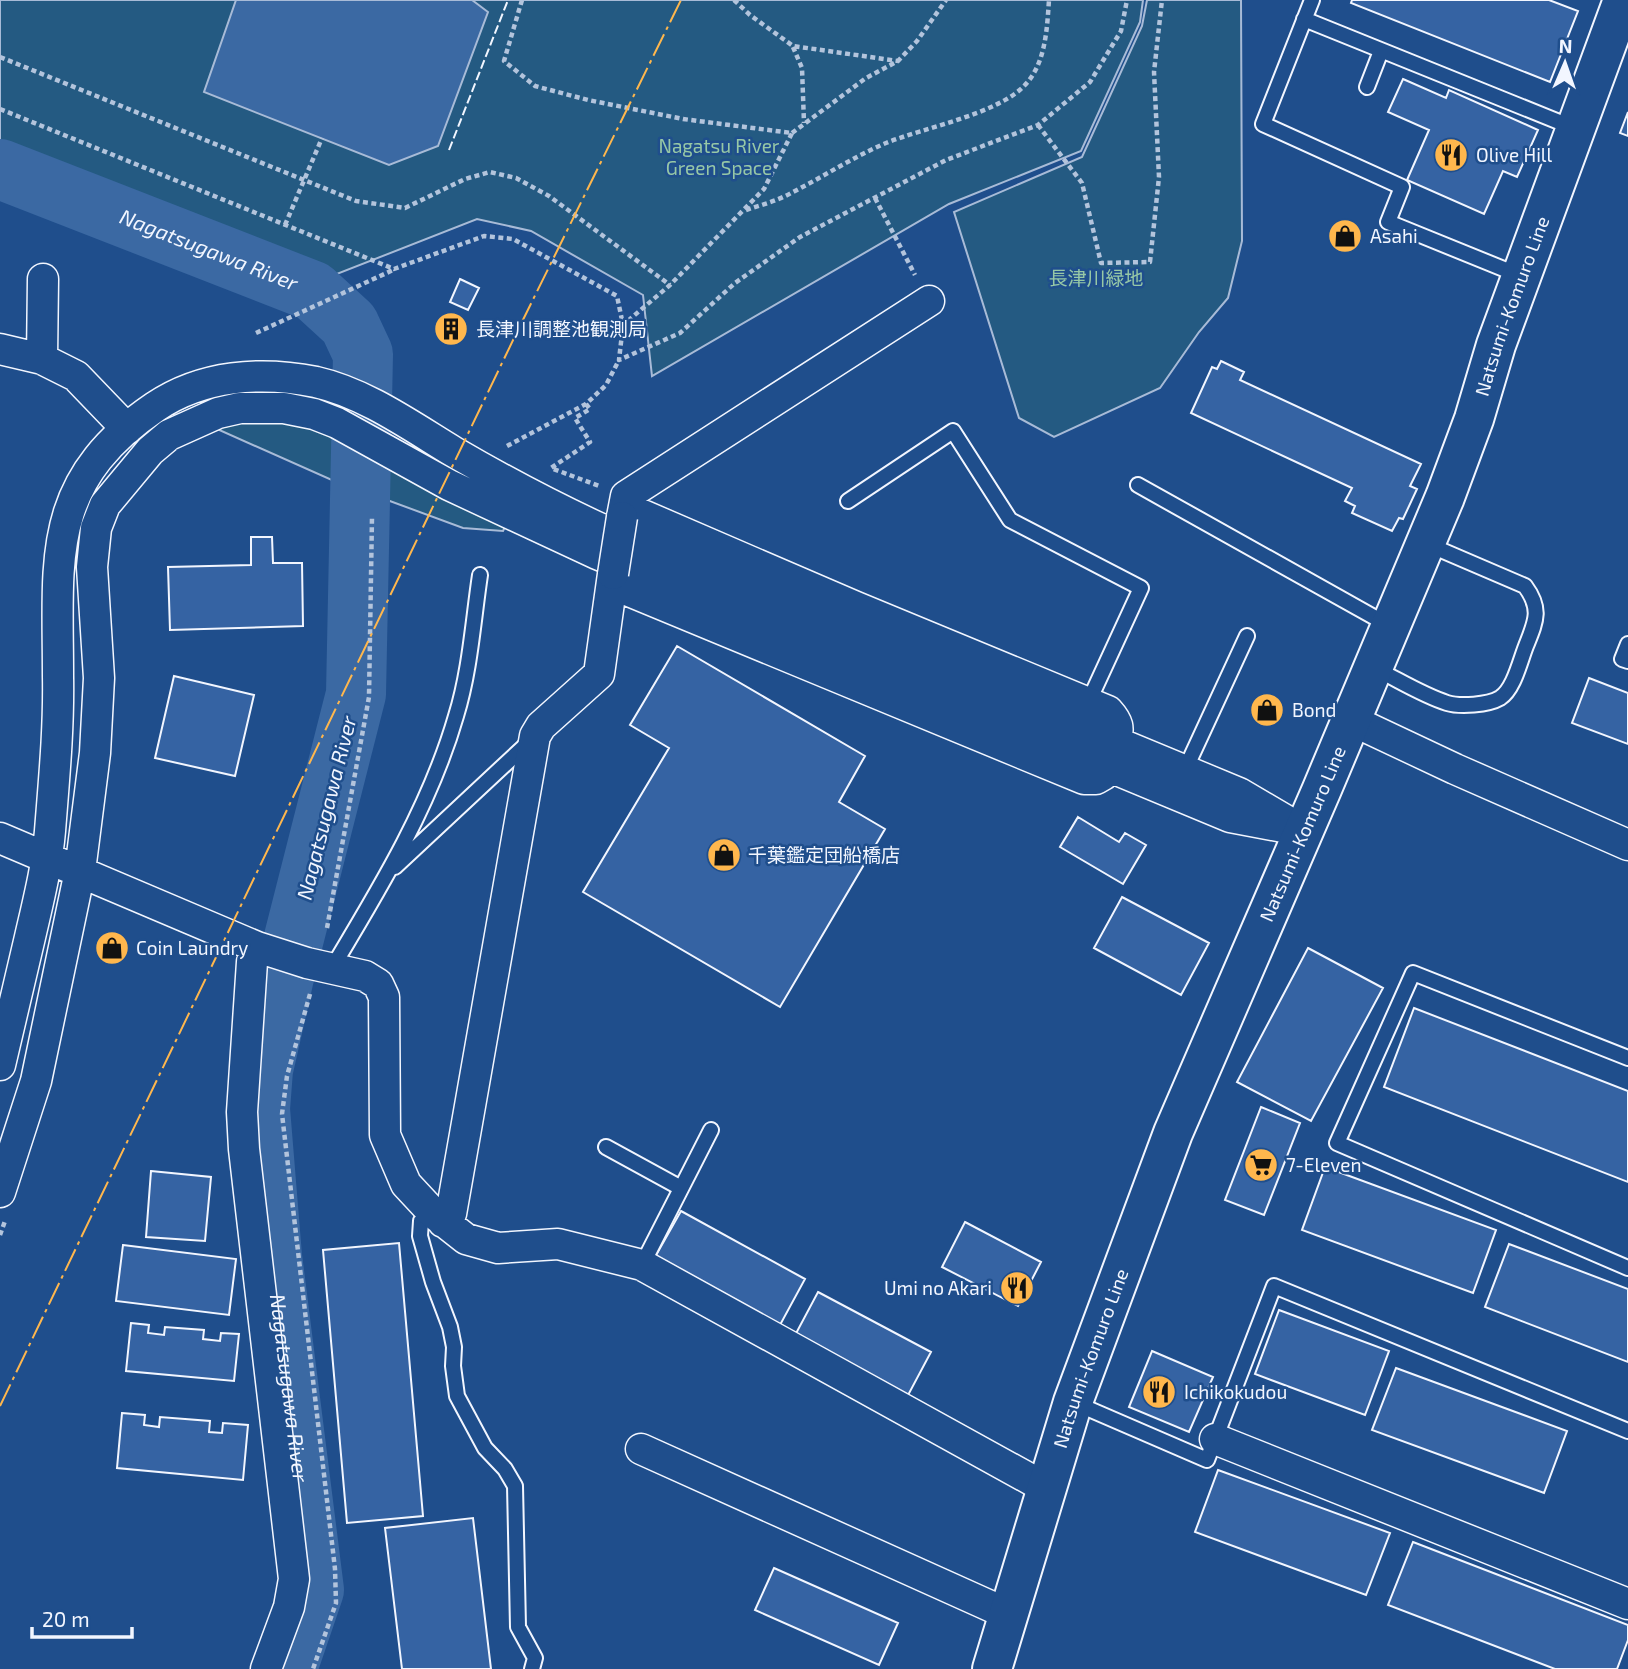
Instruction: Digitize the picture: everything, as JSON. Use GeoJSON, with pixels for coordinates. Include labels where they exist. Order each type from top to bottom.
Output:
{"type":"FeatureCollection","features":[{"type":"Feature","properties":{"kind":"main road","name":"Natsumi-Komuro Line"},"geometry":{"type":"LineString","coordinates":[[992,1669],[1073,1402],[1173,1133],[1425,543],[1474,419],[1496,345],[1623,0]]}},
{"type":"Feature","properties":{"kind":"street"},"geometry":{"type":"LineString","coordinates":[[42,359],[43,279]]}},
{"type":"Feature","properties":{"kind":"street"},"geometry":{"type":"LineString","coordinates":[[438,1218],[451,1214],[535,736],[541,726],[599,674],[624,507],[929,301]]}},
{"type":"Feature","properties":{"kind":"street"},"geometry":{"type":"LineString","coordinates":[[0,349],[42,359],[76,376],[127,429]]}},
{"type":"Feature","properties":{"kind":"street"},"geometry":{"type":"LineString","coordinates":[[0,1065],[48,858],[57,754],[59,561],[65,521],[79,485],[100,455],[127,429],[162,403],[212,382],[237,377],[289,377],[338,389],[377,407],[530,496],[1111,754],[1230,817],[1304,831]]}},
{"type":"Feature","properties":{"kind":"street"},"geometry":{"type":"LineString","coordinates":[[0,1192],[36,1081],[80,871],[95,753],[99,678],[92,567],[96,528],[105,505],[141,461],[169,435],[218,413],[240,408],[284,408],[314,414],[337,423],[449,485],[597,554],[1111,754],[1185,770],[1239,793],[1304,831]]}},
{"type":"Feature","properties":{"kind":"street"},"geometry":{"type":"LineString","coordinates":[[612,579],[1084,779],[1096,779],[1103,775],[1111,754],[1118,732],[1117,722],[1108,711],[624,507]]}},
{"type":"Feature","properties":{"kind":"street"},"geometry":{"type":"LineString","coordinates":[[1351,720],[1628,845]]}},
{"type":"Feature","properties":{"kind":"street"},"geometry":{"type":"LineString","coordinates":[[0,838],[264,950],[365,976],[378,984],[384,997],[385,1135],[406,1184],[438,1218],[466,1240],[498,1248],[558,1244],[642,1265],[1046,1488]]}},
{"type":"Feature","properties":{"kind":"street"},"geometry":{"type":"LineString","coordinates":[[264,950],[252,962],[242,1112],[244,1149],[294,1579],[289,1607],[266,1669]]}},
{"type":"Feature","properties":{"kind":"street"},"geometry":{"type":"LineString","coordinates":[[1215,1439],[1628,1604]]}},
{"type":"Feature","properties":{"kind":"street"},"geometry":{"type":"LineString","coordinates":[[641,1449],[1010,1615]]}},
{"type":"Feature","properties":{"kind":"lane"},"geometry":{"type":"LineString","coordinates":[[1312,0],[1263,124],[1402,187],[1388,222],[1521,276]]}},
{"type":"Feature","properties":{"kind":"lane"},"geometry":{"type":"LineString","coordinates":[[1304,19],[1574,128]]}},
{"type":"Feature","properties":{"kind":"lane"},"geometry":{"type":"LineString","coordinates":[[1367,87],[1381,51]]}},
{"type":"Feature","properties":{"kind":"lane"},"geometry":{"type":"LineString","coordinates":[[848,501],[953,431],[1010,520],[1141,588],[1088,703]]}},
{"type":"Feature","properties":{"kind":"lane"},"geometry":{"type":"LineString","coordinates":[[1138,485],[1390,626]]}},
{"type":"Feature","properties":{"kind":"lane"},"geometry":{"type":"LineString","coordinates":[[1373,668],[1448,704],[1487,702],[1501,697],[1511,684],[1535,624],[1537,610],[1533,597],[1525,586],[1425,543]]}},
{"type":"Feature","properties":{"kind":"lane"},"geometry":{"type":"LineString","coordinates":[[389,873],[440,765],[457,715],[480,575]]}},
{"type":"Feature","properties":{"kind":"lane"},"geometry":{"type":"LineString","coordinates":[[1185,770],[1247,636]]}},
{"type":"Feature","properties":{"kind":"lane"},"geometry":{"type":"LineString","coordinates":[[1628,644],[1622,659],[1628,662]]}},
{"type":"Feature","properties":{"kind":"lane"},"geometry":{"type":"LineString","coordinates":[[319,965],[389,873],[535,736]]}},
{"type":"Feature","properties":{"kind":"lane"},"geometry":{"type":"LineString","coordinates":[[1628,1058],[1413,973],[1337,1143],[1628,1268]]}},
{"type":"Feature","properties":{"kind":"lane"},"geometry":{"type":"LineString","coordinates":[[642,1265],[711,1130]]}},
{"type":"Feature","properties":{"kind":"lane"},"geometry":{"type":"LineString","coordinates":[[606,1147],[681,1188]]}},
{"type":"Feature","properties":{"kind":"lane"},"geometry":{"type":"LineString","coordinates":[[438,1218],[421,1222],[420,1236],[450,1327],[457,1396],[485,1448],[506,1469],[515,1486],[518,1627],[535,1658],[532,1669]]}},
{"type":"Feature","properties":{"kind":"lane"},"geometry":{"type":"LineString","coordinates":[[1073,1402],[1207,1460],[1274,1286],[1628,1431]]}},
{"type":"Feature","properties":{"kind":"path"},"geometry":{"type":"LineString","coordinates":[[522,0],[504,61],[535,86],[588,100],[683,119],[792,133]]}},
{"type":"Feature","properties":{"kind":"path"},"geometry":{"type":"LineString","coordinates":[[734,0],[793,46],[898,61]]}},
{"type":"Feature","properties":{"kind":"path"},"geometry":{"type":"LineString","coordinates":[[623,325],[670,285],[764,190],[792,133],[866,78],[898,61],[917,41],[946,0]]}},
{"type":"Feature","properties":{"kind":"path"},"geometry":{"type":"LineString","coordinates":[[743,211],[789,195],[886,143],[1006,100],[1025,85],[1040,60],[1048,27],[1049,0]]}},
{"type":"Feature","properties":{"kind":"path"},"geometry":{"type":"LineString","coordinates":[[620,360],[680,333],[736,283],[800,237],[946,160],[1038,125],[1090,82],[1121,31],[1127,0]]}},
{"type":"Feature","properties":{"kind":"path"},"geometry":{"type":"LineString","coordinates":[[1038,125],[1082,183],[1101,263],[1150,262],[1159,177],[1154,72],[1162,0]]}},
{"type":"Feature","properties":{"kind":"path"},"geometry":{"type":"LineString","coordinates":[[793,46],[803,68],[804,123]]}},
{"type":"Feature","properties":{"kind":"path"},"geometry":{"type":"LineString","coordinates":[[0,57],[356,201],[405,208],[465,179],[490,172],[516,177],[549,196],[670,285]]}},
{"type":"Feature","properties":{"kind":"path"},"geometry":{"type":"LineString","coordinates":[[0,109],[394,269]]}},
{"type":"Feature","properties":{"kind":"path"},"geometry":{"type":"LineString","coordinates":[[285,225],[322,138]]}},
{"type":"Feature","properties":{"kind":"path"},"geometry":{"type":"LineString","coordinates":[[876,198],[929,301]]}},
{"type":"Feature","properties":{"kind":"path"},"geometry":{"type":"LineString","coordinates":[[256,333],[394,269],[484,236],[513,239],[617,296],[623,325],[620,360],[607,385],[586,404],[508,445],[491,474]]}},
{"type":"Feature","properties":{"kind":"path"},"geometry":{"type":"LineString","coordinates":[[586,404],[590,409],[575,418],[590,442],[551,468],[624,507]]}},
{"type":"Feature","properties":{"kind":"path"},"geometry":{"type":"LineString","coordinates":[[313,1669],[335,1603],[334,1569],[282,1114],[287,1076],[319,965],[369,697],[372,517]]}},
{"type":"Feature","properties":{"kind":"green space","name":"Nagatsu River Green Space"},"geometry":{"type":"Polygon","coordinates":[[[0,0],[1143,0],[1140,22],[1081,151],[949,204],[652,376],[643,295],[531,231],[477,219],[319,281],[0,155],[0,0]]]}},
{"type":"Feature","properties":{"kind":"green space","name":"長津川緑地"},"geometry":{"type":"Polygon","coordinates":[[[1147,0],[1241,0],[1242,241],[1228,298],[1199,332],[1160,388],[1054,437],[1019,418],[954,212],[1082,157],[1142,26],[1147,0]]]}},
{"type":"Feature","properties":{"kind":"green space"},"geometry":{"type":"Polygon","coordinates":[[[283,420],[336,435],[334,481],[217,429],[242,422],[283,420]]]}},
{"type":"Feature","properties":{"kind":"green space"},"geometry":{"type":"Polygon","coordinates":[[[341,437],[377,457],[375,497],[338,482],[341,437]]]}},
{"type":"Feature","properties":{"kind":"green space"},"geometry":{"type":"Polygon","coordinates":[[[381,459],[506,525],[503,531],[463,528],[379,497],[381,459]]]}},
{"type":"Feature","properties":{"kind":"shaded area"},"geometry":{"type":"Polygon","coordinates":[[[236,0],[472,0],[488,12],[438,146],[389,165],[204,92],[236,0]]]}},
{"type":"Feature","properties":{"kind":"building"},"geometry":{"type":"Polygon","coordinates":[[[1352,0],[1549,0],[1578,11],[1550,82],[1351,3],[1352,0]]]}},
{"type":"Feature","properties":{"kind":"building"},"geometry":{"type":"Polygon","coordinates":[[[1403,79],[1446,98],[1449,90],[1538,130],[1517,177],[1503,171],[1484,214],[1407,180],[1429,130],[1388,112],[1403,79]]]}},
{"type":"Feature","properties":{"kind":"building"},"geometry":{"type":"Polygon","coordinates":[[[1628,112],[1628,136],[1620,133],[1628,112]]]}},
{"type":"Feature","properties":{"kind":"building"},"geometry":{"type":"Polygon","coordinates":[[[460,279],[479,288],[468,310],[450,302],[460,279]]]}},
{"type":"Feature","properties":{"kind":"building","name":"長津川調整池観測局"},"geometry":{"type":"Polygon","coordinates":[[[447,317],[463,324],[455,341],[439,334],[447,317]]]}},
{"type":"Feature","properties":{"kind":"building"},"geometry":{"type":"Polygon","coordinates":[[[1221,361],[1244,372],[1240,380],[1421,464],[1410,486],[1417,489],[1403,519],[1399,518],[1392,531],[1352,513],[1355,506],[1345,501],[1352,488],[1191,413],[1212,367],[1217,369],[1221,361]]]}},
{"type":"Feature","properties":{"kind":"building"},"geometry":{"type":"Polygon","coordinates":[[[251,537],[272,537],[273,563],[302,563],[303,626],[170,630],[168,567],[251,565],[251,537]]]}},
{"type":"Feature","properties":{"kind":"building"},"geometry":{"type":"Polygon","coordinates":[[[677,646],[865,756],[839,802],[885,829],[780,1007],[583,892],[669,748],[630,725],[677,646]]]}},
{"type":"Feature","properties":{"kind":"building"},"geometry":{"type":"Polygon","coordinates":[[[174,676],[254,695],[235,776],[155,758],[174,676]]]}},
{"type":"Feature","properties":{"kind":"building"},"geometry":{"type":"Polygon","coordinates":[[[1589,678],[1628,693],[1628,744],[1572,723],[1589,678]]]}},
{"type":"Feature","properties":{"kind":"building"},"geometry":{"type":"Polygon","coordinates":[[[1078,817],[1119,842],[1125,833],[1146,845],[1123,884],[1060,847],[1078,817]]]}},
{"type":"Feature","properties":{"kind":"building"},"geometry":{"type":"Polygon","coordinates":[[[1122,897],[1209,943],[1181,995],[1094,948],[1122,897]]]}},
{"type":"Feature","properties":{"kind":"building"},"geometry":{"type":"Polygon","coordinates":[[[1308,948],[1383,988],[1311,1121],[1237,1082],[1308,948]]]}},
{"type":"Feature","properties":{"kind":"building"},"geometry":{"type":"Polygon","coordinates":[[[1414,1008],[1628,1091],[1628,1182],[1384,1087],[1414,1008]]]}},
{"type":"Feature","properties":{"kind":"building"},"geometry":{"type":"Polygon","coordinates":[[[1261,1107],[1300,1123],[1264,1215],[1225,1200],[1261,1107]]]}},
{"type":"Feature","properties":{"kind":"building"},"geometry":{"type":"Polygon","coordinates":[[[1325,1167],[1496,1230],[1473,1293],[1302,1230],[1325,1167]]]}},
{"type":"Feature","properties":{"kind":"building"},"geometry":{"type":"Polygon","coordinates":[[[151,1171],[211,1177],[205,1241],[146,1237],[151,1171]]]}},
{"type":"Feature","properties":{"kind":"building"},"geometry":{"type":"Polygon","coordinates":[[[681,1211],[805,1279],[780,1325],[655,1257],[681,1211]]]}},
{"type":"Feature","properties":{"kind":"building"},"geometry":{"type":"Polygon","coordinates":[[[965,1222],[1041,1262],[1018,1306],[942,1267],[965,1222]]]}},
{"type":"Feature","properties":{"kind":"building"},"geometry":{"type":"Polygon","coordinates":[[[399,1243],[423,1516],[347,1523],[323,1250],[399,1243]]]}},
{"type":"Feature","properties":{"kind":"building"},"geometry":{"type":"Polygon","coordinates":[[[1509,1244],[1628,1289],[1628,1362],[1485,1307],[1509,1244]]]}},
{"type":"Feature","properties":{"kind":"building"},"geometry":{"type":"Polygon","coordinates":[[[123,1245],[236,1259],[229,1315],[116,1301],[123,1245]]]}},
{"type":"Feature","properties":{"kind":"building"},"geometry":{"type":"Polygon","coordinates":[[[818,1292],[931,1352],[906,1399],[793,1339],[818,1292]]]}},
{"type":"Feature","properties":{"kind":"building"},"geometry":{"type":"Polygon","coordinates":[[[1279,1310],[1389,1351],[1365,1415],[1255,1374],[1279,1310]]]}},
{"type":"Feature","properties":{"kind":"building"},"geometry":{"type":"Polygon","coordinates":[[[131,1323],[149,1325],[148,1333],[164,1335],[165,1327],[204,1330],[203,1339],[220,1341],[221,1333],[239,1334],[234,1381],[126,1371],[131,1323]]]}},
{"type":"Feature","properties":{"kind":"building"},"geometry":{"type":"Polygon","coordinates":[[[1152,1351],[1213,1377],[1189,1432],[1129,1407],[1152,1351]]]}},
{"type":"Feature","properties":{"kind":"building"},"geometry":{"type":"Polygon","coordinates":[[[1396,1368],[1567,1431],[1544,1493],[1372,1430],[1396,1368]]]}},
{"type":"Feature","properties":{"kind":"building"},"geometry":{"type":"Polygon","coordinates":[[[122,1413],[145,1415],[144,1425],[159,1427],[160,1417],[210,1421],[209,1432],[222,1433],[223,1423],[248,1425],[243,1480],[117,1468],[122,1413]]]}},
{"type":"Feature","properties":{"kind":"building"},"geometry":{"type":"Polygon","coordinates":[[[1218,1470],[1390,1533],[1366,1595],[1195,1532],[1218,1470]]]}},
{"type":"Feature","properties":{"kind":"building"},"geometry":{"type":"Polygon","coordinates":[[[473,1518],[491,1669],[402,1669],[385,1528],[473,1518]]]}},
{"type":"Feature","properties":{"kind":"building"},"geometry":{"type":"Polygon","coordinates":[[[1413,1542],[1628,1625],[1628,1640],[1617,1669],[1555,1669],[1388,1605],[1413,1542]]]}},
{"type":"Feature","properties":{"kind":"building"},"geometry":{"type":"Polygon","coordinates":[[[774,1568],[898,1623],[879,1665],[755,1610],[774,1568]]]}},
{"type":"Feature","properties":{"kind":"waterway","name":"Nagatsugawa River"},"geometry":{"type":"LineString","coordinates":[[0,169],[313,291],[349,324],[363,354],[356,694],[284,977],[263,1070],[260,1109],[272,1256],[314,1590],[287,1669]]}},
{"type":"Feature","properties":{"kind":"fence"},"geometry":{"type":"LineString","coordinates":[[449,150],[508,0]]}},
{"type":"Feature","properties":{"kind":"power"},"geometry":{"type":"LineString","coordinates":[[0,1406],[516,334],[681,0]]}},
{"type":"Feature","properties":{"kind":"place","name":"Olive Hill"},"geometry":{"type":"Point","coordinates":[1451,155]}},
{"type":"Feature","properties":{"kind":"place","name":"Asahi"},"geometry":{"type":"Point","coordinates":[1345,236]}},
{"type":"Feature","properties":{"kind":"place","name":"長津川調整池観測局"},"geometry":{"type":"Point","coordinates":[451,329]}},
{"type":"Feature","properties":{"kind":"place","name":"Bond"},"geometry":{"type":"Point","coordinates":[1267,710]}},
{"type":"Feature","properties":{"kind":"place","name":"千葉鑑定団船橋店"},"geometry":{"type":"Point","coordinates":[724,855]}},
{"type":"Feature","properties":{"kind":"place","name":"Coin Laundry"},"geometry":{"type":"Point","coordinates":[112,948]}},
{"type":"Feature","properties":{"kind":"place","name":"7-Eleven"},"geometry":{"type":"Point","coordinates":[1261,1165]}},
{"type":"Feature","properties":{"kind":"place","name":"Umi no Akari"},"geometry":{"type":"Point","coordinates":[1017,1288]}},
{"type":"Feature","properties":{"kind":"place","name":"Ichikokudou"},"geometry":{"type":"Point","coordinates":[1159,1392]}}]}
